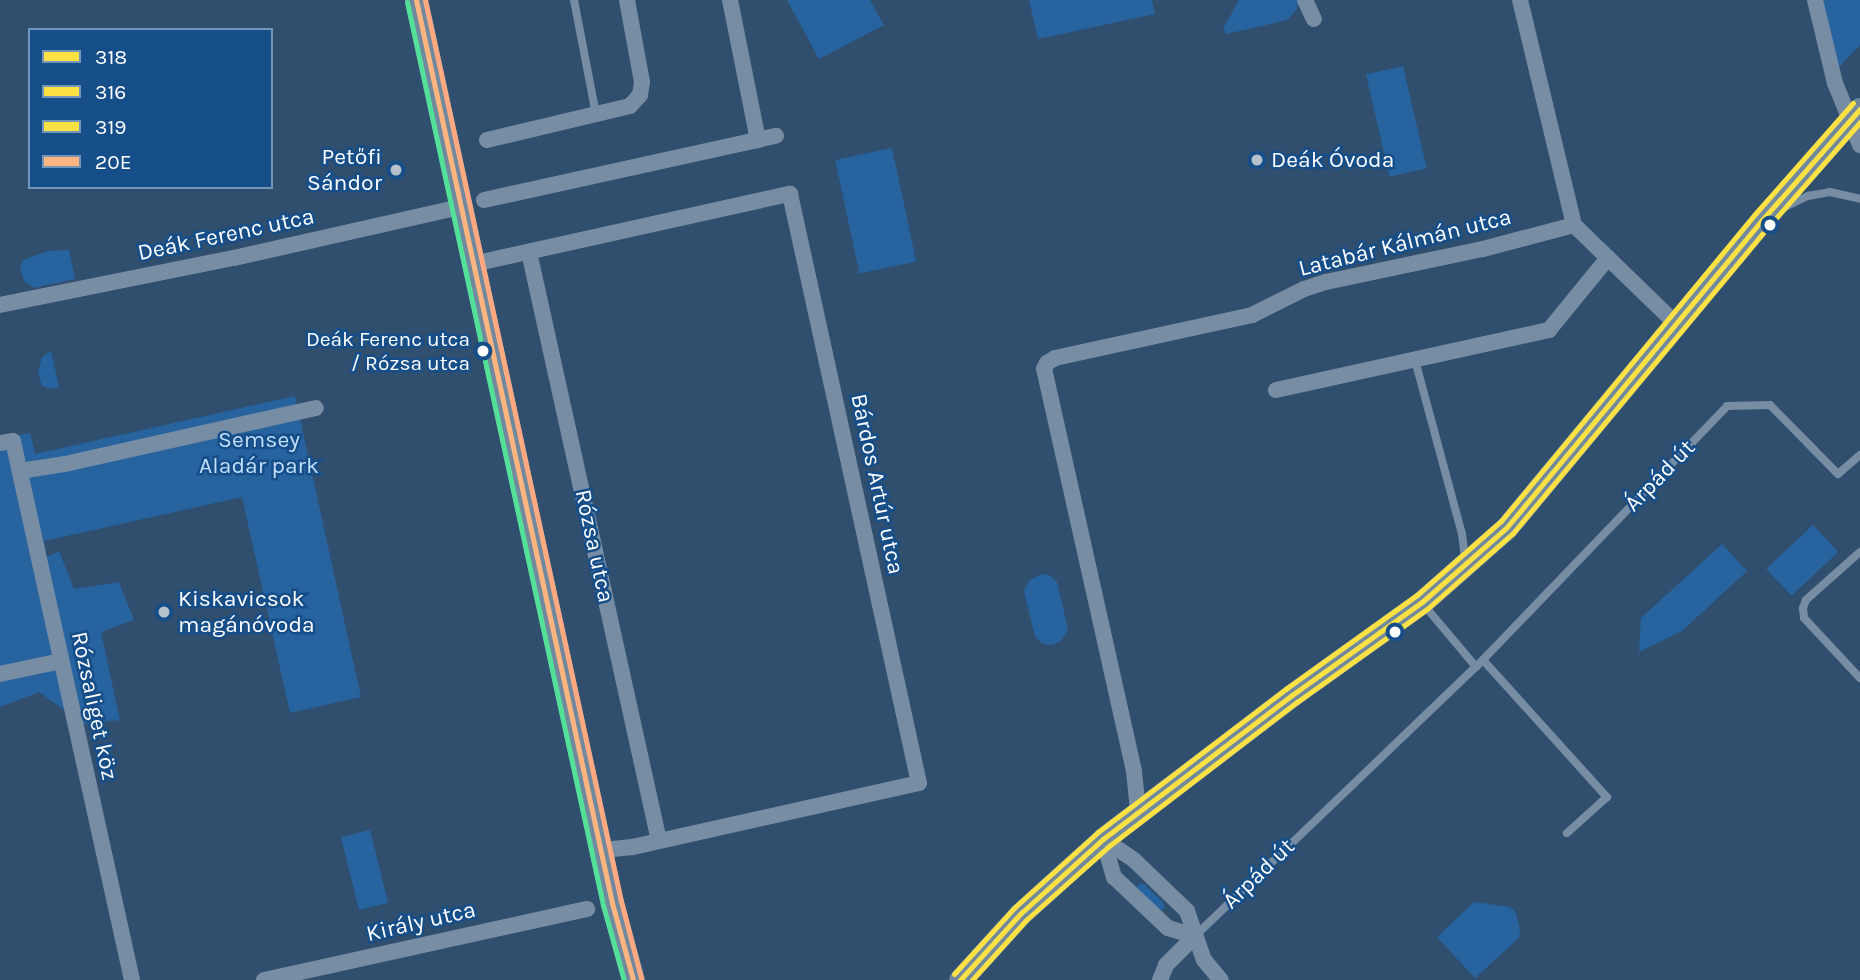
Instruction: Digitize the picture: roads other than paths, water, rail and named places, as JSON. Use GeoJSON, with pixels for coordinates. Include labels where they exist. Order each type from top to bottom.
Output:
{"type":"FeatureCollection","features":[{"type":"Feature","properties":{"kind":"main road"},"geometry":{"type":"LineString","coordinates":[[416,0],[601,850],[633,980]]}},
{"type":"Feature","properties":{"kind":"main road"},"geometry":{"type":"LineString","coordinates":[[960,980],[1020,914],[1103,839],[1422,601],[1507,527],[1762,219],[1855,114]]}},
{"type":"Feature","properties":{"kind":"street"},"geometry":{"type":"LineString","coordinates":[[487,140],[630,106],[640,95],[642,82],[627,0]]}},
{"type":"Feature","properties":{"kind":"street"},"geometry":{"type":"LineString","coordinates":[[730,0],[758,140]]}},
{"type":"Feature","properties":{"kind":"street"},"geometry":{"type":"LineString","coordinates":[[1305,0],[1314,19]]}},
{"type":"Feature","properties":{"kind":"street"},"geometry":{"type":"LineString","coordinates":[[1520,0],[1574,225],[1675,323]]}},
{"type":"Feature","properties":{"kind":"street"},"geometry":{"type":"LineString","coordinates":[[1815,0],[1835,83],[1855,114],[1860,145]]}},
{"type":"Feature","properties":{"kind":"street"},"geometry":{"type":"LineString","coordinates":[[484,200],[776,136]]}},
{"type":"Feature","properties":{"kind":"street","name":"Bárdos Artúr utca"},"geometry":{"type":"LineString","coordinates":[[529,252],[790,194],[919,783],[659,841]]}},
{"type":"Feature","properties":{"kind":"street","name":"Deák Ferenc utca"},"geometry":{"type":"LineString","coordinates":[[0,305],[234,258],[461,207]]}},
{"type":"Feature","properties":{"kind":"street","name":"Latabár Kálmán utca"},"geometry":{"type":"LineString","coordinates":[[1138,811],[1134,771],[1044,369],[1046,363],[1055,358],[1252,315],[1304,289],[1326,282],[1574,225]]}},
{"type":"Feature","properties":{"kind":"street"},"geometry":{"type":"LineString","coordinates":[[473,264],[529,252]]}},
{"type":"Feature","properties":{"kind":"street","name":"Rózsa utca"},"geometry":{"type":"LineString","coordinates":[[529,252],[659,841]]}},
{"type":"Feature","properties":{"kind":"street"},"geometry":{"type":"LineString","coordinates":[[1276,390],[1549,330],[1608,258]]}},
{"type":"Feature","properties":{"kind":"street"},"geometry":{"type":"LineString","coordinates":[[20,471],[65,464],[316,408]]}},
{"type":"Feature","properties":{"kind":"street","name":"Rózsaliget köz"},"geometry":{"type":"LineString","coordinates":[[7,442],[20,471],[132,980]]}},
{"type":"Feature","properties":{"kind":"street"},"geometry":{"type":"LineString","coordinates":[[0,674],[61,661]]}},
{"type":"Feature","properties":{"kind":"street"},"geometry":{"type":"LineString","coordinates":[[1103,839],[1114,877],[1168,928],[1191,940]]}},
{"type":"Feature","properties":{"kind":"street"},"geometry":{"type":"LineString","coordinates":[[1103,839],[1134,860],[1187,911],[1191,940],[1221,980]]}},
{"type":"Feature","properties":{"kind":"street"},"geometry":{"type":"LineString","coordinates":[[601,850],[659,841]]}},
{"type":"Feature","properties":{"kind":"street","name":"Király utca"},"geometry":{"type":"LineString","coordinates":[[264,980],[587,909]]}},
{"type":"Feature","properties":{"kind":"street"},"geometry":{"type":"LineString","coordinates":[[1160,980],[1166,965],[1191,940]]}},
{"type":"Feature","properties":{"kind":"lane"},"geometry":{"type":"LineString","coordinates":[[574,0],[596,114]]}},
{"type":"Feature","properties":{"kind":"lane"},"geometry":{"type":"LineString","coordinates":[[1762,219],[1808,196],[1829,192],[1860,199]]}},
{"type":"Feature","properties":{"kind":"lane"},"geometry":{"type":"LineString","coordinates":[[1415,360],[1462,534],[1466,564]]}},
{"type":"Feature","properties":{"kind":"lane","name":"Árpád út"},"geometry":{"type":"LineString","coordinates":[[1191,940],[1476,667],[1727,406],[1770,405],[1838,474],[1860,455]]}},
{"type":"Feature","properties":{"kind":"lane"},"geometry":{"type":"LineString","coordinates":[[1860,552],[1806,600],[1803,608],[1804,618],[1860,678]]}},
{"type":"Feature","properties":{"kind":"lane"},"geometry":{"type":"LineString","coordinates":[[1422,601],[1476,667]]}},
{"type":"Feature","properties":{"kind":"lane"},"geometry":{"type":"LineString","coordinates":[[1483,660],[1606,797],[1567,833]]}},
{"type":"Feature","properties":{"kind":"place","name":"Deák Óvoda"},"geometry":{"type":"Point","coordinates":[1257,160]}},
{"type":"Feature","properties":{"kind":"place","name":"Petőfi Sándor"},"geometry":{"type":"Point","coordinates":[396,170]}},
{"type":"Feature","properties":{"kind":"place","name":"Deák Ferenc utca / Rózsa utca"},"geometry":{"type":"Point","coordinates":[483,351]}},
{"type":"Feature","properties":{"kind":"place","name":"Kiskavicsok magánóvoda"},"geometry":{"type":"Point","coordinates":[164,612]}},
{"type":"Feature","properties":{"kind":"park label","name":"Semsey Aladár park"},"geometry":{"type":"Point","coordinates":[259,453]}}]}
